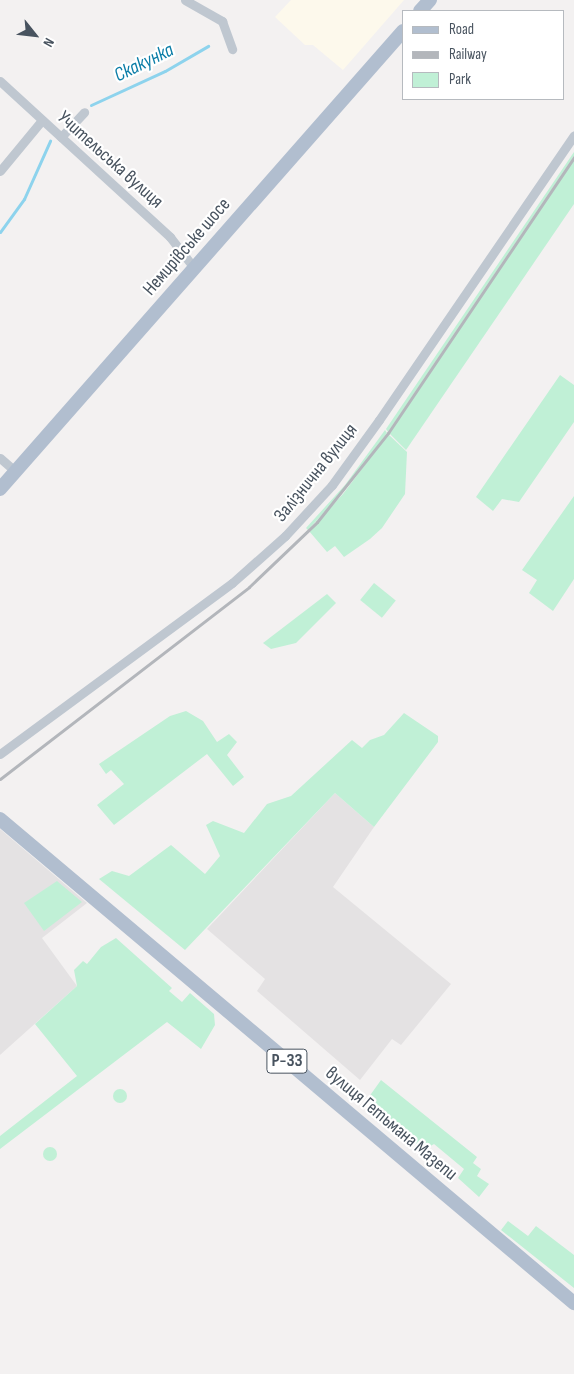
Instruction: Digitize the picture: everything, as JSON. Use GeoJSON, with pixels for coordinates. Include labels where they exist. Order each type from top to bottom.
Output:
{"type":"FeatureCollection","features":[{"type":"Feature","properties":{"kind":"main road"},"geometry":{"type":"LineString","coordinates":[[421,10],[430,0]]}},
{"type":"Feature","properties":{"kind":"main road","name":"Немирівське шосе"},"geometry":{"type":"LineString","coordinates":[[0,488],[402,32]]}},
{"type":"Feature","properties":{"kind":"main road","name":"вулиця Гетьмана Мазепи"},"geometry":{"type":"LineString","coordinates":[[0,819],[574,1303]]}},
{"type":"Feature","properties":{"kind":"street"},"geometry":{"type":"LineString","coordinates":[[185,0],[222,21],[232,49]]}},
{"type":"Feature","properties":{"kind":"street","name":"Учительська вулиця"},"geometry":{"type":"LineString","coordinates":[[0,81],[170,237],[194,268]]}},
{"type":"Feature","properties":{"kind":"street"},"geometry":{"type":"LineString","coordinates":[[61,137],[84,112]]}},
{"type":"Feature","properties":{"kind":"street"},"geometry":{"type":"LineString","coordinates":[[0,171],[42,120]]}},
{"type":"Feature","properties":{"kind":"street","name":"Залізнична вулиця"},"geometry":{"type":"LineString","coordinates":[[0,754],[232,583],[286,536],[332,486],[374,428],[574,135]]}},
{"type":"Feature","properties":{"kind":"street"},"geometry":{"type":"LineString","coordinates":[[0,458],[15,471]]}},
{"type":"Feature","properties":{"kind":"shaded area"},"geometry":{"type":"Polygon","coordinates":[[[291,0],[404,0],[343,70],[313,45],[305,45],[275,17],[291,0]]]}},
{"type":"Feature","properties":{"kind":"shaded area"},"geometry":{"type":"Polygon","coordinates":[[[335,793],[374,827],[333,887],[451,984],[401,1045],[392,1039],[360,1080],[257,991],[265,979],[207,929],[335,793]]]}},
{"type":"Feature","properties":{"kind":"shaded area"},"geometry":{"type":"Polygon","coordinates":[[[0,829],[87,903],[42,938],[77,986],[0,1055],[0,829]]]}},
{"type":"Feature","properties":{"kind":"green space"},"geometry":{"type":"Polygon","coordinates":[[[574,152],[574,156],[388,432],[386,429],[574,152]]]}},
{"type":"Feature","properties":{"kind":"green space"},"geometry":{"type":"Polygon","coordinates":[[[574,159],[574,204],[406,450],[389,433],[574,159]]]}},
{"type":"Feature","properties":{"kind":"green space"},"geometry":{"type":"Polygon","coordinates":[[[560,375],[574,385],[574,422],[519,502],[502,499],[493,511],[476,497],[560,375]]]}},
{"type":"Feature","properties":{"kind":"green space"},"geometry":{"type":"Polygon","coordinates":[[[385,430],[387,433],[345,490],[308,530],[306,528],[345,485],[385,430]]]}},
{"type":"Feature","properties":{"kind":"green space"},"geometry":{"type":"Polygon","coordinates":[[[388,434],[407,452],[405,494],[382,528],[370,539],[344,557],[335,546],[327,552],[309,531],[343,494],[388,434]]]}},
{"type":"Feature","properties":{"kind":"green space"},"geometry":{"type":"Polygon","coordinates":[[[574,496],[574,579],[553,611],[529,593],[537,580],[522,570],[574,496]]]}},
{"type":"Feature","properties":{"kind":"green space"},"geometry":{"type":"Polygon","coordinates":[[[374,583],[396,601],[382,618],[360,600],[374,583]]]}},
{"type":"Feature","properties":{"kind":"green space"},"geometry":{"type":"Polygon","coordinates":[[[327,594],[336,603],[296,643],[271,649],[263,643],[327,594]]]}},
{"type":"Feature","properties":{"kind":"green space"},"geometry":{"type":"Polygon","coordinates":[[[186,711],[203,721],[217,742],[229,734],[237,742],[227,755],[244,777],[233,786],[207,754],[114,825],[97,805],[124,784],[111,770],[106,774],[99,764],[170,716],[186,711]]]}},
{"type":"Feature","properties":{"kind":"green space"},"geometry":{"type":"Polygon","coordinates":[[[404,713],[438,736],[438,742],[374,827],[335,793],[185,950],[99,879],[112,871],[129,876],[171,845],[205,874],[220,856],[206,825],[213,821],[244,833],[267,804],[291,796],[352,740],[362,748],[370,740],[384,735],[404,713]]]}},
{"type":"Feature","properties":{"kind":"green space"},"geometry":{"type":"Polygon","coordinates":[[[57,881],[82,902],[44,931],[24,903],[57,881]]]}},
{"type":"Feature","properties":{"kind":"green space"},"geometry":{"type":"Polygon","coordinates":[[[116,938],[172,988],[169,991],[182,1002],[190,993],[214,1014],[215,1025],[201,1049],[167,1022],[0,1149],[0,1136],[77,1076],[35,1024],[77,986],[74,970],[83,961],[87,964],[101,947],[116,938]]]}},
{"type":"Feature","properties":{"kind":"green space"},"geometry":{"type":"Polygon","coordinates":[[[381,1080],[477,1157],[473,1163],[481,1169],[477,1176],[489,1184],[479,1197],[458,1178],[464,1169],[434,1144],[424,1150],[366,1101],[381,1080]]]}},
{"type":"Feature","properties":{"kind":"green space"},"geometry":{"type":"Polygon","coordinates":[[[117,1089],[123,1089],[127,1096],[123,1103],[117,1103],[113,1099],[113,1093],[117,1089]]]}},
{"type":"Feature","properties":{"kind":"green space"},"geometry":{"type":"Polygon","coordinates":[[[47,1147],[53,1147],[57,1154],[53,1161],[47,1161],[43,1157],[43,1151],[47,1147]]]}},
{"type":"Feature","properties":{"kind":"green space"},"geometry":{"type":"Polygon","coordinates":[[[508,1221],[528,1236],[536,1226],[574,1255],[574,1288],[501,1230],[508,1221]]]}},
{"type":"Feature","properties":{"kind":"waterway","name":"Скакунка"},"geometry":{"type":"LineString","coordinates":[[91,105],[165,71],[208,46]]}},
{"type":"Feature","properties":{"kind":"waterway","name":"Скакунка"},"geometry":{"type":"LineString","coordinates":[[0,232],[24,199],[50,141]]}},
{"type":"Feature","properties":{"kind":"railway"},"geometry":{"type":"LineString","coordinates":[[0,779],[249,587],[317,522],[388,433],[574,157]]}}]}
